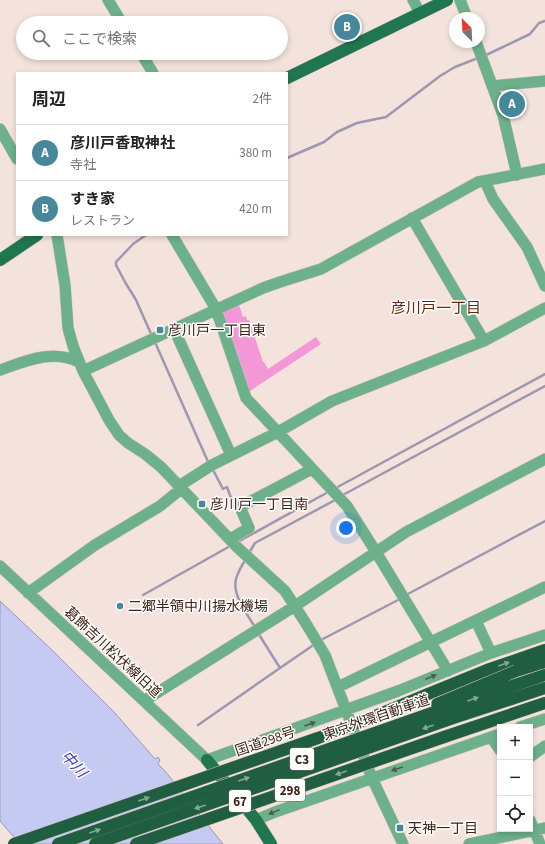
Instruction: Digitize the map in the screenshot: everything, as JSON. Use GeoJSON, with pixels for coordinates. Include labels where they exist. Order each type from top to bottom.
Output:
{"type":"FeatureCollection","features":[{"type":"Feature","properties":{"kind":"highway","name":"国道298号"},"geometry":{"type":"LineString","coordinates":[[14,844],[325,735],[487,670],[545,650]]}},
{"type":"Feature","properties":{"kind":"highway"},"geometry":{"type":"LineString","coordinates":[[342,745],[466,691],[545,662]]}},
{"type":"Feature","properties":{"kind":"highway","name":"東京外環自動車道"},"geometry":{"type":"LineString","coordinates":[[58,844],[449,707],[545,675]]}},
{"type":"Feature","properties":{"kind":"highway","name":"東京外環自動車道"},"geometry":{"type":"LineString","coordinates":[[95,844],[453,718],[545,688]]}},
{"type":"Feature","properties":{"kind":"highway","name":"298"},"geometry":{"type":"LineString","coordinates":[[136,844],[545,703]]}},
{"type":"Feature","properties":{"kind":"main road"},"geometry":{"type":"LineString","coordinates":[[288,78],[447,0]]}},
{"type":"Feature","properties":{"kind":"main road"},"geometry":{"type":"LineString","coordinates":[[0,260],[36,236]]}},
{"type":"Feature","properties":{"kind":"main road","name":"67"},"geometry":{"type":"LineString","coordinates":[[207,760],[256,820],[271,844]]}},
{"type":"Feature","properties":{"kind":"street"},"geometry":{"type":"LineString","coordinates":[[108,0],[118,16]]}},
{"type":"Feature","properties":{"kind":"street"},"geometry":{"type":"LineString","coordinates":[[413,0],[420,13]]}},
{"type":"Feature","properties":{"kind":"street"},"geometry":{"type":"LineString","coordinates":[[460,0],[465,12]]}},
{"type":"Feature","properties":{"kind":"street"},"geometry":{"type":"LineString","coordinates":[[478,48],[502,115],[517,175]]}},
{"type":"Feature","properties":{"kind":"street"},"geometry":{"type":"LineString","coordinates":[[145,60],[152,72]]}},
{"type":"Feature","properties":{"kind":"street"},"geometry":{"type":"LineString","coordinates":[[492,86],[545,81]]}},
{"type":"Feature","properties":{"kind":"street"},"geometry":{"type":"LineString","coordinates":[[0,129],[16,156]]}},
{"type":"Feature","properties":{"kind":"street"},"geometry":{"type":"LineString","coordinates":[[81,366],[174,329],[216,309],[280,282],[321,269],[478,182],[545,169]]}},
{"type":"Feature","properties":{"kind":"street"},"geometry":{"type":"LineString","coordinates":[[485,180],[494,199],[527,247],[545,286]]}},
{"type":"Feature","properties":{"kind":"street"},"geometry":{"type":"LineString","coordinates":[[412,218],[484,341]]}},
{"type":"Feature","properties":{"kind":"street"},"geometry":{"type":"LineString","coordinates":[[57,236],[65,285],[68,328],[81,366],[109,420],[119,435],[158,464],[230,539],[285,591],[325,655],[372,778],[403,844]]}},
{"type":"Feature","properties":{"kind":"street"},"geometry":{"type":"LineString","coordinates":[[173,236],[216,309],[246,398],[347,506],[448,671]]}},
{"type":"Feature","properties":{"kind":"street"},"geometry":{"type":"LineString","coordinates":[[28,593],[95,545],[160,506],[180,487],[212,465],[278,432],[332,401],[402,372],[484,341],[545,308]]}},
{"type":"Feature","properties":{"kind":"street"},"geometry":{"type":"LineString","coordinates":[[174,329],[231,455]]}},
{"type":"Feature","properties":{"kind":"street"},"geometry":{"type":"LineString","coordinates":[[0,370],[45,356],[63,356],[81,366]]}},
{"type":"Feature","properties":{"kind":"street"},"geometry":{"type":"LineString","coordinates":[[144,701],[295,606],[406,532],[545,459]]}},
{"type":"Feature","properties":{"kind":"street"},"geometry":{"type":"LineString","coordinates":[[230,539],[250,528],[240,507],[312,469]]}},
{"type":"Feature","properties":{"kind":"street","name":"葛飾吉川松伏線旧道"},"geometry":{"type":"LineString","coordinates":[[0,566],[207,760]]}},
{"type":"Feature","properties":{"kind":"street"},"geometry":{"type":"LineString","coordinates":[[338,687],[545,587]]}},
{"type":"Feature","properties":{"kind":"street"},"geometry":{"type":"LineString","coordinates":[[476,621],[491,653]]}},
{"type":"Feature","properties":{"kind":"street"},"geometry":{"type":"LineString","coordinates":[[207,760],[398,691],[491,653],[545,635]]}},
{"type":"Feature","properties":{"kind":"street"},"geometry":{"type":"LineString","coordinates":[[529,724],[545,719]]}},
{"type":"Feature","properties":{"kind":"street"},"geometry":{"type":"LineString","coordinates":[[256,820],[496,735]]}},
{"type":"Feature","properties":{"kind":"street"},"geometry":{"type":"LineString","coordinates":[[533,755],[545,746]]}},
{"type":"Feature","properties":{"kind":"street"},"geometry":{"type":"LineString","coordinates":[[469,844],[540,830],[540,844]]}},
{"type":"Feature","properties":{"kind":"shaded area"},"geometry":{"type":"Polygon","coordinates":[[[239,305],[243,317],[246,316],[247,320],[249,320],[263,362],[268,369],[316,337],[321,344],[247,393],[223,312],[239,305]]]}},
{"type":"Feature","properties":{"kind":"water","name":"中川"},"geometry":{"type":"Polygon","coordinates":[[[0,601],[114,712],[155,759],[158,757],[160,760],[158,764],[223,844],[20,844],[0,821],[0,601]]]}},
{"type":"Feature","properties":{"kind":"waterway"},"geometry":{"type":"LineString","coordinates":[[484,56],[530,34],[539,23],[545,21]]}},
{"type":"Feature","properties":{"kind":"waterway"},"geometry":{"type":"LineString","coordinates":[[288,158],[324,142],[337,132],[357,123],[386,117],[440,76],[455,67],[478,58]]}},
{"type":"Feature","properties":{"kind":"waterway"},"geometry":{"type":"LineString","coordinates":[[145,236],[133,244],[116,262],[116,265],[136,300],[152,336]]}},
{"type":"Feature","properties":{"kind":"waterway"},"geometry":{"type":"LineString","coordinates":[[154,340],[209,464]]}},
{"type":"Feature","properties":{"kind":"waterway"},"geometry":{"type":"LineString","coordinates":[[334,489],[545,374]]}},
{"type":"Feature","properties":{"kind":"waterway"},"geometry":{"type":"LineString","coordinates":[[341,496],[545,386]]}},
{"type":"Feature","properties":{"kind":"waterway"},"geometry":{"type":"LineString","coordinates":[[212,468],[223,489],[227,487],[235,509]]}},
{"type":"Feature","properties":{"kind":"waterway"},"geometry":{"type":"LineString","coordinates":[[236,543],[330,491]]}},
{"type":"Feature","properties":{"kind":"waterway"},"geometry":{"type":"LineString","coordinates":[[249,553],[255,543],[337,499]]}},
{"type":"Feature","properties":{"kind":"waterway"},"geometry":{"type":"LineString","coordinates":[[406,595],[545,521]]}},
{"type":"Feature","properties":{"kind":"waterway"},"geometry":{"type":"LineString","coordinates":[[143,595],[232,545]]}},
{"type":"Feature","properties":{"kind":"waterway"},"geometry":{"type":"LineString","coordinates":[[246,559],[240,569],[235,585],[238,598],[255,627]]}},
{"type":"Feature","properties":{"kind":"waterway"},"geometry":{"type":"LineString","coordinates":[[319,641],[400,599]]}},
{"type":"Feature","properties":{"kind":"waterway"},"geometry":{"type":"LineString","coordinates":[[198,725],[280,668],[258,633]]}},
{"type":"Feature","properties":{"kind":"waterway"},"geometry":{"type":"LineString","coordinates":[[280,668],[315,644]]}},
{"type":"Feature","properties":{"kind":"place","name":"すき家"},"geometry":{"type":"Point","coordinates":[347,27]}},
{"type":"Feature","properties":{"kind":"place","name":"彦川戸香取神社"},"geometry":{"type":"Point","coordinates":[512,104]}},
{"type":"Feature","properties":{"kind":"place","name":"彦川戸一丁目東"},"geometry":{"type":"Point","coordinates":[160,330]}},
{"type":"Feature","properties":{"kind":"place","name":"彦川戸一丁目南"},"geometry":{"type":"Point","coordinates":[202,504]}},
{"type":"Feature","properties":{"kind":"place","name":"二郷半領中川揚水機場"},"geometry":{"type":"Point","coordinates":[120,606]}},
{"type":"Feature","properties":{"kind":"place","name":"天神一丁目"},"geometry":{"type":"Point","coordinates":[400,828]}},
{"type":"Feature","properties":{"kind":"district","name":"彦川戸一丁目"},"geometry":{"type":"Point","coordinates":[436,308]}}]}
